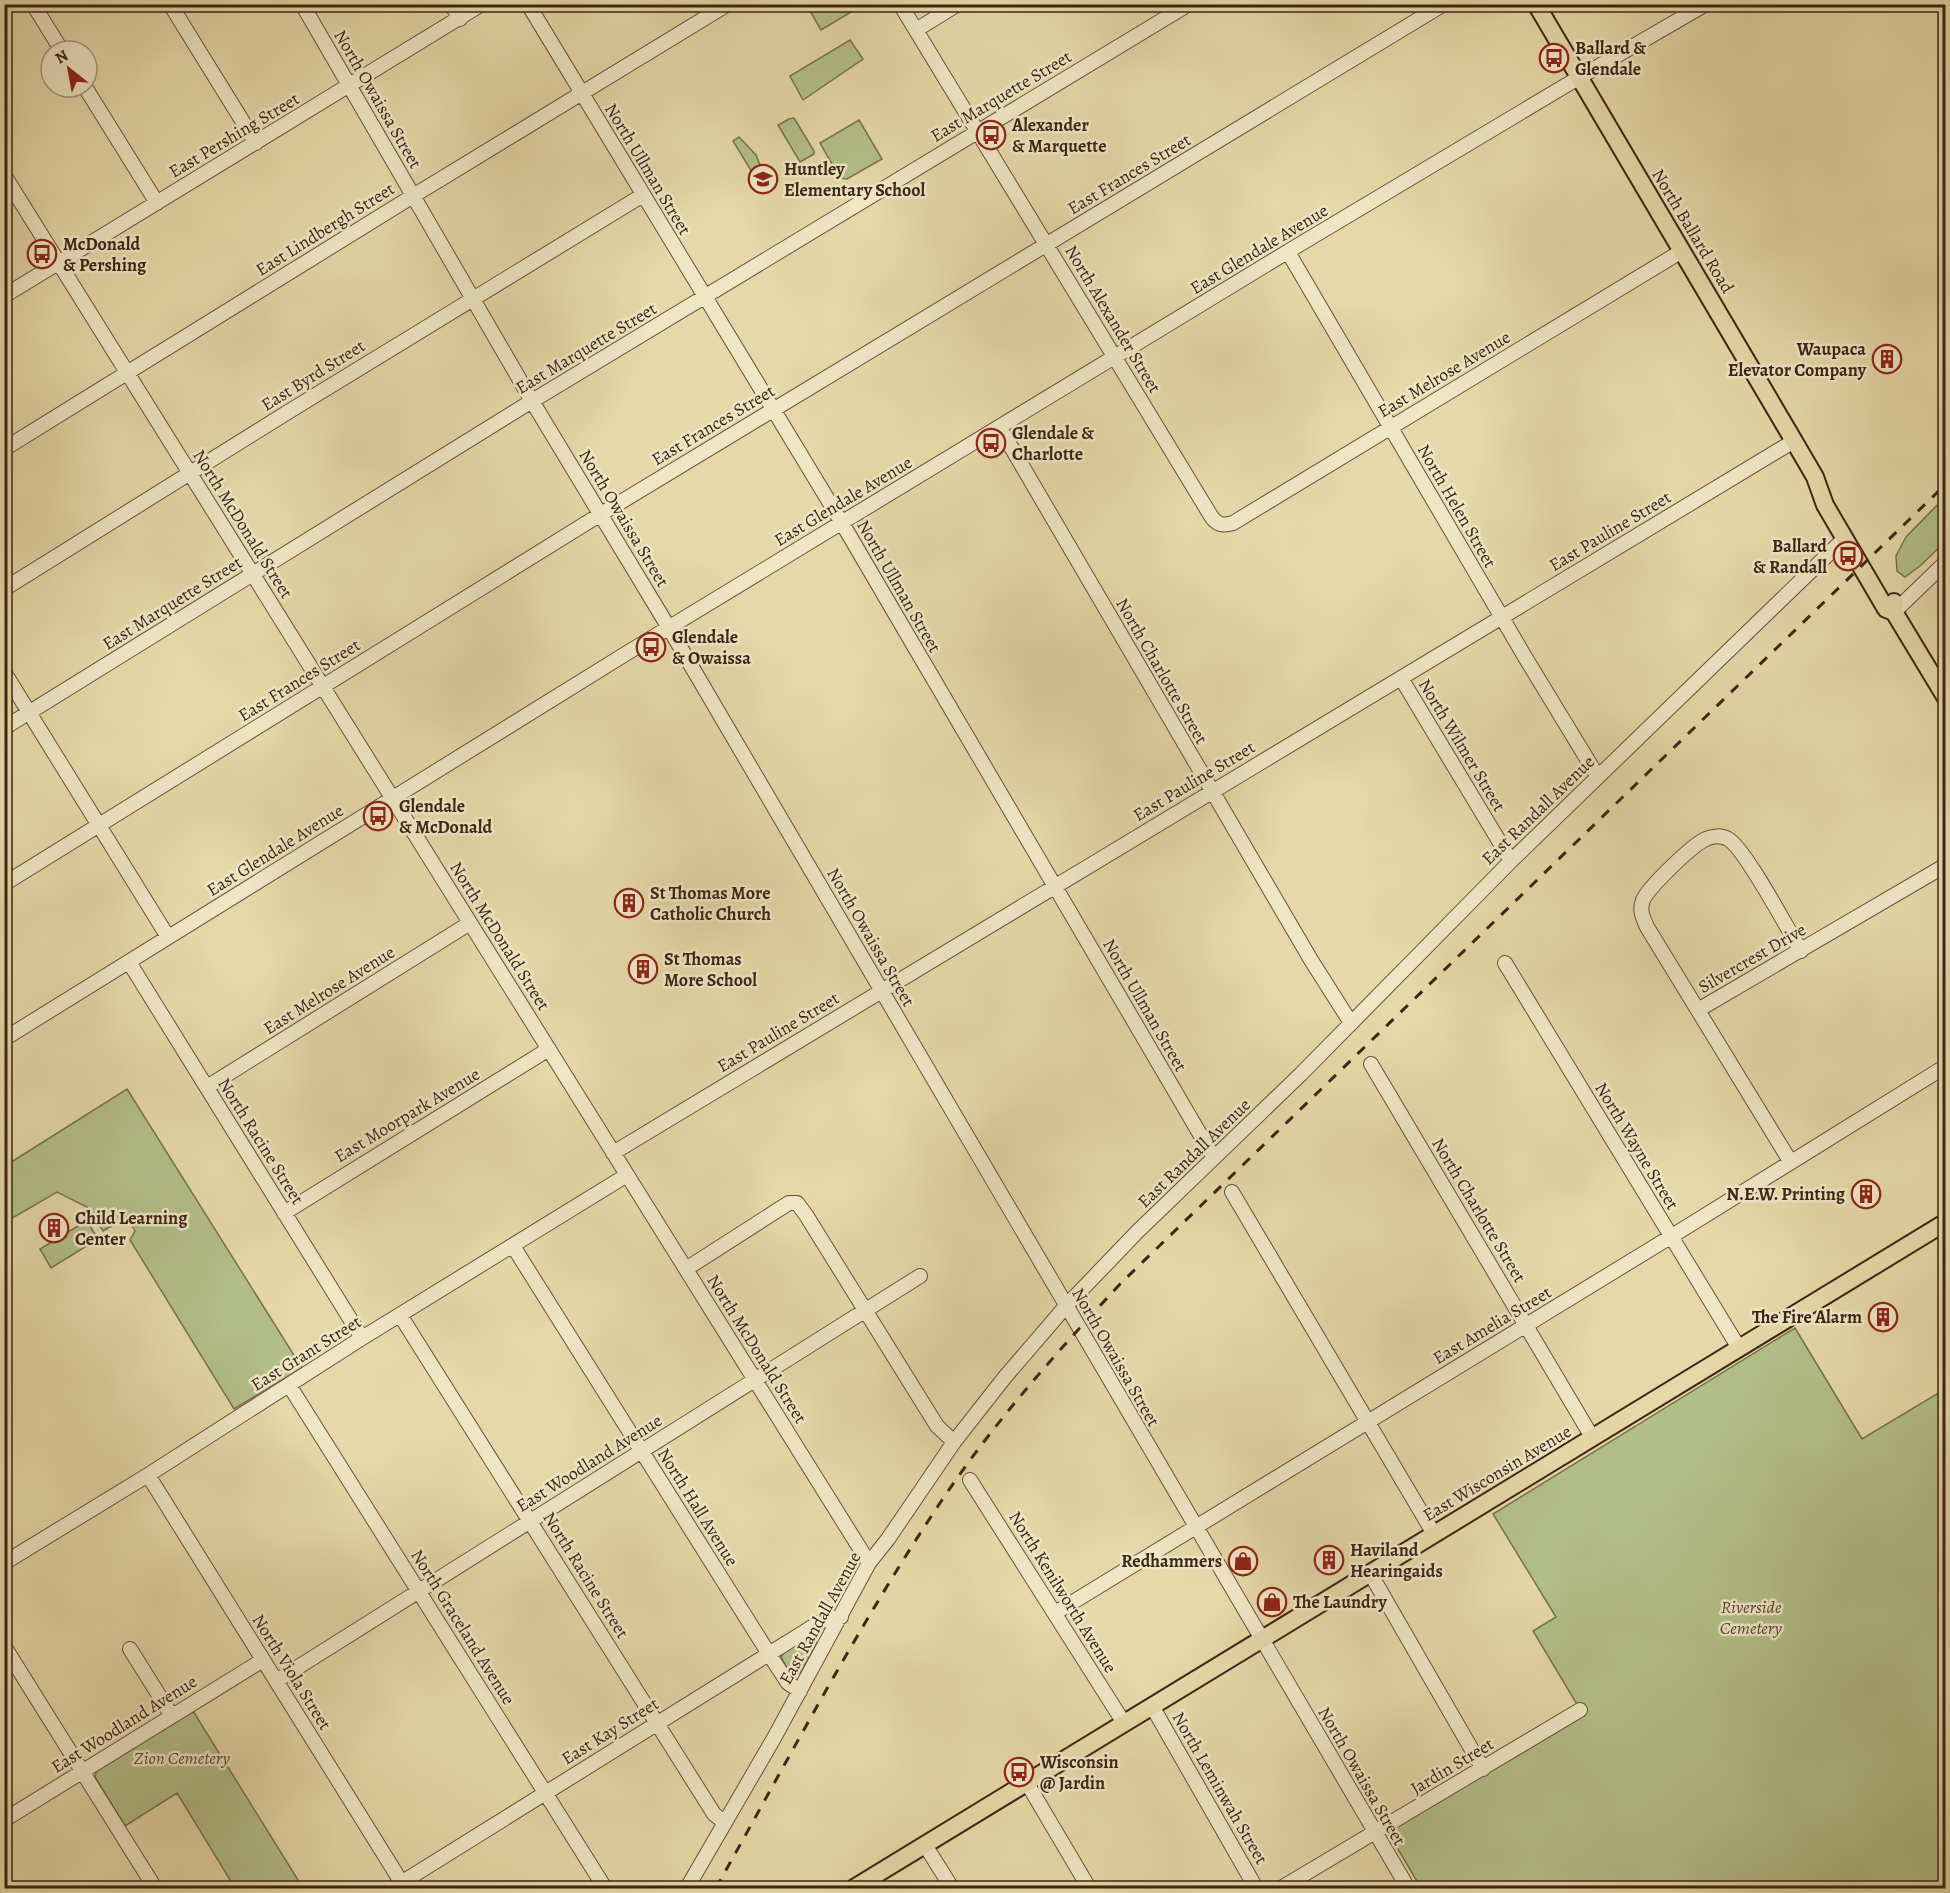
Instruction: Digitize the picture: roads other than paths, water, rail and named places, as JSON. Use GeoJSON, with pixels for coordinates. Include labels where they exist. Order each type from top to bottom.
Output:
{"type":"FeatureCollection","features":[{"type":"Feature","properties":{"kind":"main road","name":"North Ballard Road"},"geometry":{"type":"LineString","coordinates":[[1536,4],[1815,477],[1840,510],[1895,603],[1894,612],[1946,698]]}},
{"type":"Feature","properties":{"kind":"main road","name":"North Ballard Road"},"geometry":{"type":"LineString","coordinates":[[1815,477],[1825,505],[1844,539],[1886,609],[1894,612]]}},
{"type":"Feature","properties":{"kind":"main road","name":"East Wisconsin Avenue"},"geometry":{"type":"LineString","coordinates":[[854,1888],[1946,1222]]}},
{"type":"Feature","properties":{"kind":"street"},"geometry":{"type":"LineString","coordinates":[[33,4],[55,39]]}},
{"type":"Feature","properties":{"kind":"street"},"geometry":{"type":"LineString","coordinates":[[170,4],[256,143]]}},
{"type":"Feature","properties":{"kind":"street","name":"North Owaissa Street"},"geometry":{"type":"LineString","coordinates":[[302,4],[532,401],[669,628],[1408,1888]]}},
{"type":"Feature","properties":{"kind":"street"},"geometry":{"type":"LineString","coordinates":[[451,4],[460,19]]}},
{"type":"Feature","properties":{"kind":"street","name":"East Pershing Street"},"geometry":{"type":"LineString","coordinates":[[4,297],[482,4]]}},
{"type":"Feature","properties":{"kind":"street","name":"North Ullman Street"},"geometry":{"type":"LineString","coordinates":[[528,4],[842,523],[1053,886],[1215,1158]]}},
{"type":"Feature","properties":{"kind":"street","name":"East Lindbergh Street"},"geometry":{"type":"LineString","coordinates":[[4,449],[728,4]]}},
{"type":"Feature","properties":{"kind":"street","name":"North Alexander Street"},"geometry":{"type":"LineString","coordinates":[[900,4],[1211,516],[1215,522],[1223,525]]}},
{"type":"Feature","properties":{"kind":"street"},"geometry":{"type":"LineString","coordinates":[[916,30],[958,4]]}},
{"type":"Feature","properties":{"kind":"street","name":"East Marquette Street"},"geometry":{"type":"LineString","coordinates":[[4,728],[532,401],[1189,4]]}},
{"type":"Feature","properties":{"kind":"street","name":"East Frances Street"},"geometry":{"type":"LineString","coordinates":[[4,884],[601,514],[1444,4]]}},
{"type":"Feature","properties":{"kind":"street","name":"East Glendale Avenue"},"geometry":{"type":"LineString","coordinates":[[4,1039],[669,628],[1288,252],[1706,4]]}},
{"type":"Feature","properties":{"kind":"street"},"geometry":{"type":"LineString","coordinates":[[92,99],[157,203]]}},
{"type":"Feature","properties":{"kind":"street","name":"North McDonald Street"},"geometry":{"type":"LineString","coordinates":[[4,175],[869,1563]]}},
{"type":"Feature","properties":{"kind":"street","name":"East Byrd Street"},"geometry":{"type":"LineString","coordinates":[[4,589],[643,195]]}},
{"type":"Feature","properties":{"kind":"street","name":"East Melrose Avenue"},"geometry":{"type":"LineString","coordinates":[[1223,525],[1233,523],[1682,251]]}},
{"type":"Feature","properties":{"kind":"street","name":"North Helen Street"},"geometry":{"type":"LineString","coordinates":[[1288,252],[1598,777]]}},
{"type":"Feature","properties":{"kind":"street","name":"North Charlotte Street"},"geometry":{"type":"LineString","coordinates":[[1000,428],[1212,791],[1351,1023]]}},
{"type":"Feature","properties":{"kind":"street","name":"East Pauline Street"},"geometry":{"type":"LineString","coordinates":[[613,1153],[1794,441]]}},
{"type":"Feature","properties":{"kind":"street","name":"East Randall Avenue"},"geometry":{"type":"LineString","coordinates":[[687,1888],[841,1617],[869,1563],[954,1442],[1005,1377],[1066,1306],[1138,1232],[1351,1023],[1511,861],[1844,539]]}},
{"type":"Feature","properties":{"kind":"street"},"geometry":{"type":"LineString","coordinates":[[1894,612],[1946,562]]}},
{"type":"Feature","properties":{"kind":"street"},"geometry":{"type":"LineString","coordinates":[[4,672],[168,937]]}},
{"type":"Feature","properties":{"kind":"street","name":"North Wilmer Street"},"geometry":{"type":"LineString","coordinates":[[1401,678],[1511,861]]}},
{"type":"Feature","properties":{"kind":"street"},"geometry":{"type":"LineString","coordinates":[[1698,1010],[1647,927],[1642,918],[1641,909],[1643,900],[1658,882],[1691,849],[1707,838],[1725,837],[1735,844],[1801,951]]}},
{"type":"Feature","properties":{"kind":"street","name":"Silvercrest Drive"},"geometry":{"type":"LineString","coordinates":[[1790,1161],[1698,1010],[1946,865]]}},
{"type":"Feature","properties":{"kind":"street","name":"East Melrose Avenue"},"geometry":{"type":"LineString","coordinates":[[207,1087],[470,923]]}},
{"type":"Feature","properties":{"kind":"street","name":"North Racine Street"},"geometry":{"type":"LineString","coordinates":[[129,962],[362,1338]]}},
{"type":"Feature","properties":{"kind":"street","name":"North Wayne Street"},"geometry":{"type":"LineString","coordinates":[[1505,963],[1739,1348]]}},
{"type":"Feature","properties":{"kind":"street","name":"East Moorpark Avenue"},"geometry":{"type":"LineString","coordinates":[[284,1213],[549,1049]]}},
{"type":"Feature","properties":{"kind":"street","name":"North Charlotte Street"},"geometry":{"type":"LineString","coordinates":[[1371,1064],[1592,1437]]}},
{"type":"Feature","properties":{"kind":"street","name":"East Amelia Street"},"geometry":{"type":"LineString","coordinates":[[1055,1613],[1527,1326],[1946,1066]]}},
{"type":"Feature","properties":{"kind":"street","name":"East Grant Street"},"geometry":{"type":"LineString","coordinates":[[4,1563],[627,1175]]}},
{"type":"Feature","properties":{"kind":"street"},"geometry":{"type":"LineString","coordinates":[[1232,1192],[1434,1534]]}},
{"type":"Feature","properties":{"kind":"street"},"geometry":{"type":"LineString","coordinates":[[686,1269],[780,1208],[794,1202],[800,1205],[937,1426],[954,1442]]}},
{"type":"Feature","properties":{"kind":"street","name":"North Hall Avenue"},"geometry":{"type":"LineString","coordinates":[[513,1246],[769,1654],[788,1683],[800,1690]]}},
{"type":"Feature","properties":{"kind":"street","name":"East Woodland Avenue"},"geometry":{"type":"LineString","coordinates":[[276,1681],[920,1276]]}},
{"type":"Feature","properties":{"kind":"street","name":"North Racine Street"},"geometry":{"type":"LineString","coordinates":[[400,1315],[714,1814],[724,1822]]}},
{"type":"Feature","properties":{"kind":"street","name":"North Graceland Avenue"},"geometry":{"type":"LineString","coordinates":[[289,1385],[605,1888]]}},
{"type":"Feature","properties":{"kind":"street","name":"North Viola Street"},"geometry":{"type":"LineString","coordinates":[[148,1475],[403,1886]]}},
{"type":"Feature","properties":{"kind":"street","name":"North Kenilworth Avenue"},"geometry":{"type":"LineString","coordinates":[[970,1480],[1124,1723]]}},
{"type":"Feature","properties":{"kind":"street"},"geometry":{"type":"LineString","coordinates":[[1370,1573],[1483,1768]]}},
{"type":"Feature","properties":{"kind":"street","name":"East Kay Street"},"geometry":{"type":"LineString","coordinates":[[403,1886],[546,1793],[825,1619],[841,1617]]}},
{"type":"Feature","properties":{"kind":"street"},"geometry":{"type":"LineString","coordinates":[[4,1646],[155,1888]]}},
{"type":"Feature","properties":{"kind":"street"},"geometry":{"type":"LineString","coordinates":[[130,1649],[172,1716]]}},
{"type":"Feature","properties":{"kind":"street","name":"East Woodland Avenue"},"geometry":{"type":"LineString","coordinates":[[4,1820],[263,1660]]}},
{"type":"Feature","properties":{"kind":"street","name":"North Leminwah Street"},"geometry":{"type":"LineString","coordinates":[[1152,1706],[1256,1888]]}},
{"type":"Feature","properties":{"kind":"street","name":"Jardin Street"},"geometry":{"type":"LineString","coordinates":[[1281,1888],[1580,1710]]}},
{"type":"Feature","properties":{"kind":"street"},"geometry":{"type":"LineString","coordinates":[[1027,1783],[1089,1888]]}},
{"type":"Feature","properties":{"kind":"street"},"geometry":{"type":"LineString","coordinates":[[925,1845],[952,1888]]}},
{"type":"Feature","properties":{"kind":"railway"},"geometry":{"type":"LineString","coordinates":[[716,1888],[825,1692],[911,1547],[983,1442],[1050,1361],[1121,1283],[1946,484]]}},
{"type":"Feature","properties":{"kind":"place","name":"Ballard & Glendale"},"geometry":{"type":"Point","coordinates":[1554,58]}},
{"type":"Feature","properties":{"kind":"place","name":"Alexander & Marquette"},"geometry":{"type":"Point","coordinates":[991,135]}},
{"type":"Feature","properties":{"kind":"place","name":"Huntley Elementary School"},"geometry":{"type":"Point","coordinates":[763,179]}},
{"type":"Feature","properties":{"kind":"place","name":"McDonald & Pershing"},"geometry":{"type":"Point","coordinates":[42,254]}},
{"type":"Feature","properties":{"kind":"place","name":"Waupaca Elevator Company"},"geometry":{"type":"Point","coordinates":[1887,359]}},
{"type":"Feature","properties":{"kind":"place","name":"Glendale & Charlotte"},"geometry":{"type":"Point","coordinates":[991,443]}},
{"type":"Feature","properties":{"kind":"place","name":"Ballard & Randall"},"geometry":{"type":"Point","coordinates":[1848,556]}},
{"type":"Feature","properties":{"kind":"place","name":"Glendale & Owaissa"},"geometry":{"type":"Point","coordinates":[651,647]}},
{"type":"Feature","properties":{"kind":"place","name":"Glendale & McDonald"},"geometry":{"type":"Point","coordinates":[378,816]}},
{"type":"Feature","properties":{"kind":"place","name":"St Thomas More Catholic Church"},"geometry":{"type":"Point","coordinates":[629,903]}},
{"type":"Feature","properties":{"kind":"place","name":"St Thomas More School"},"geometry":{"type":"Point","coordinates":[643,969]}},
{"type":"Feature","properties":{"kind":"place","name":"N.E.W. Printing"},"geometry":{"type":"Point","coordinates":[1866,1194]}},
{"type":"Feature","properties":{"kind":"place","name":"Child Learning Center"},"geometry":{"type":"Point","coordinates":[54,1228]}},
{"type":"Feature","properties":{"kind":"place","name":"The Fire Alarm"},"geometry":{"type":"Point","coordinates":[1883,1317]}},
{"type":"Feature","properties":{"kind":"place","name":"Haviland Hearingaids"},"geometry":{"type":"Point","coordinates":[1329,1560]}},
{"type":"Feature","properties":{"kind":"place","name":"Redhammers"},"geometry":{"type":"Point","coordinates":[1243,1561]}},
{"type":"Feature","properties":{"kind":"place","name":"The Laundry"},"geometry":{"type":"Point","coordinates":[1272,1602]}},
{"type":"Feature","properties":{"kind":"place","name":"Wisconsin @ Jardin"},"geometry":{"type":"Point","coordinates":[1019,1772]}},
{"type":"Feature","properties":{"kind":"park label","name":"Riverside Cemetery"},"geometry":{"type":"Point","coordinates":[1751,1617]}},
{"type":"Feature","properties":{"kind":"park label","name":"Zion Cemetery"},"geometry":{"type":"Point","coordinates":[182,1758]}}]}
